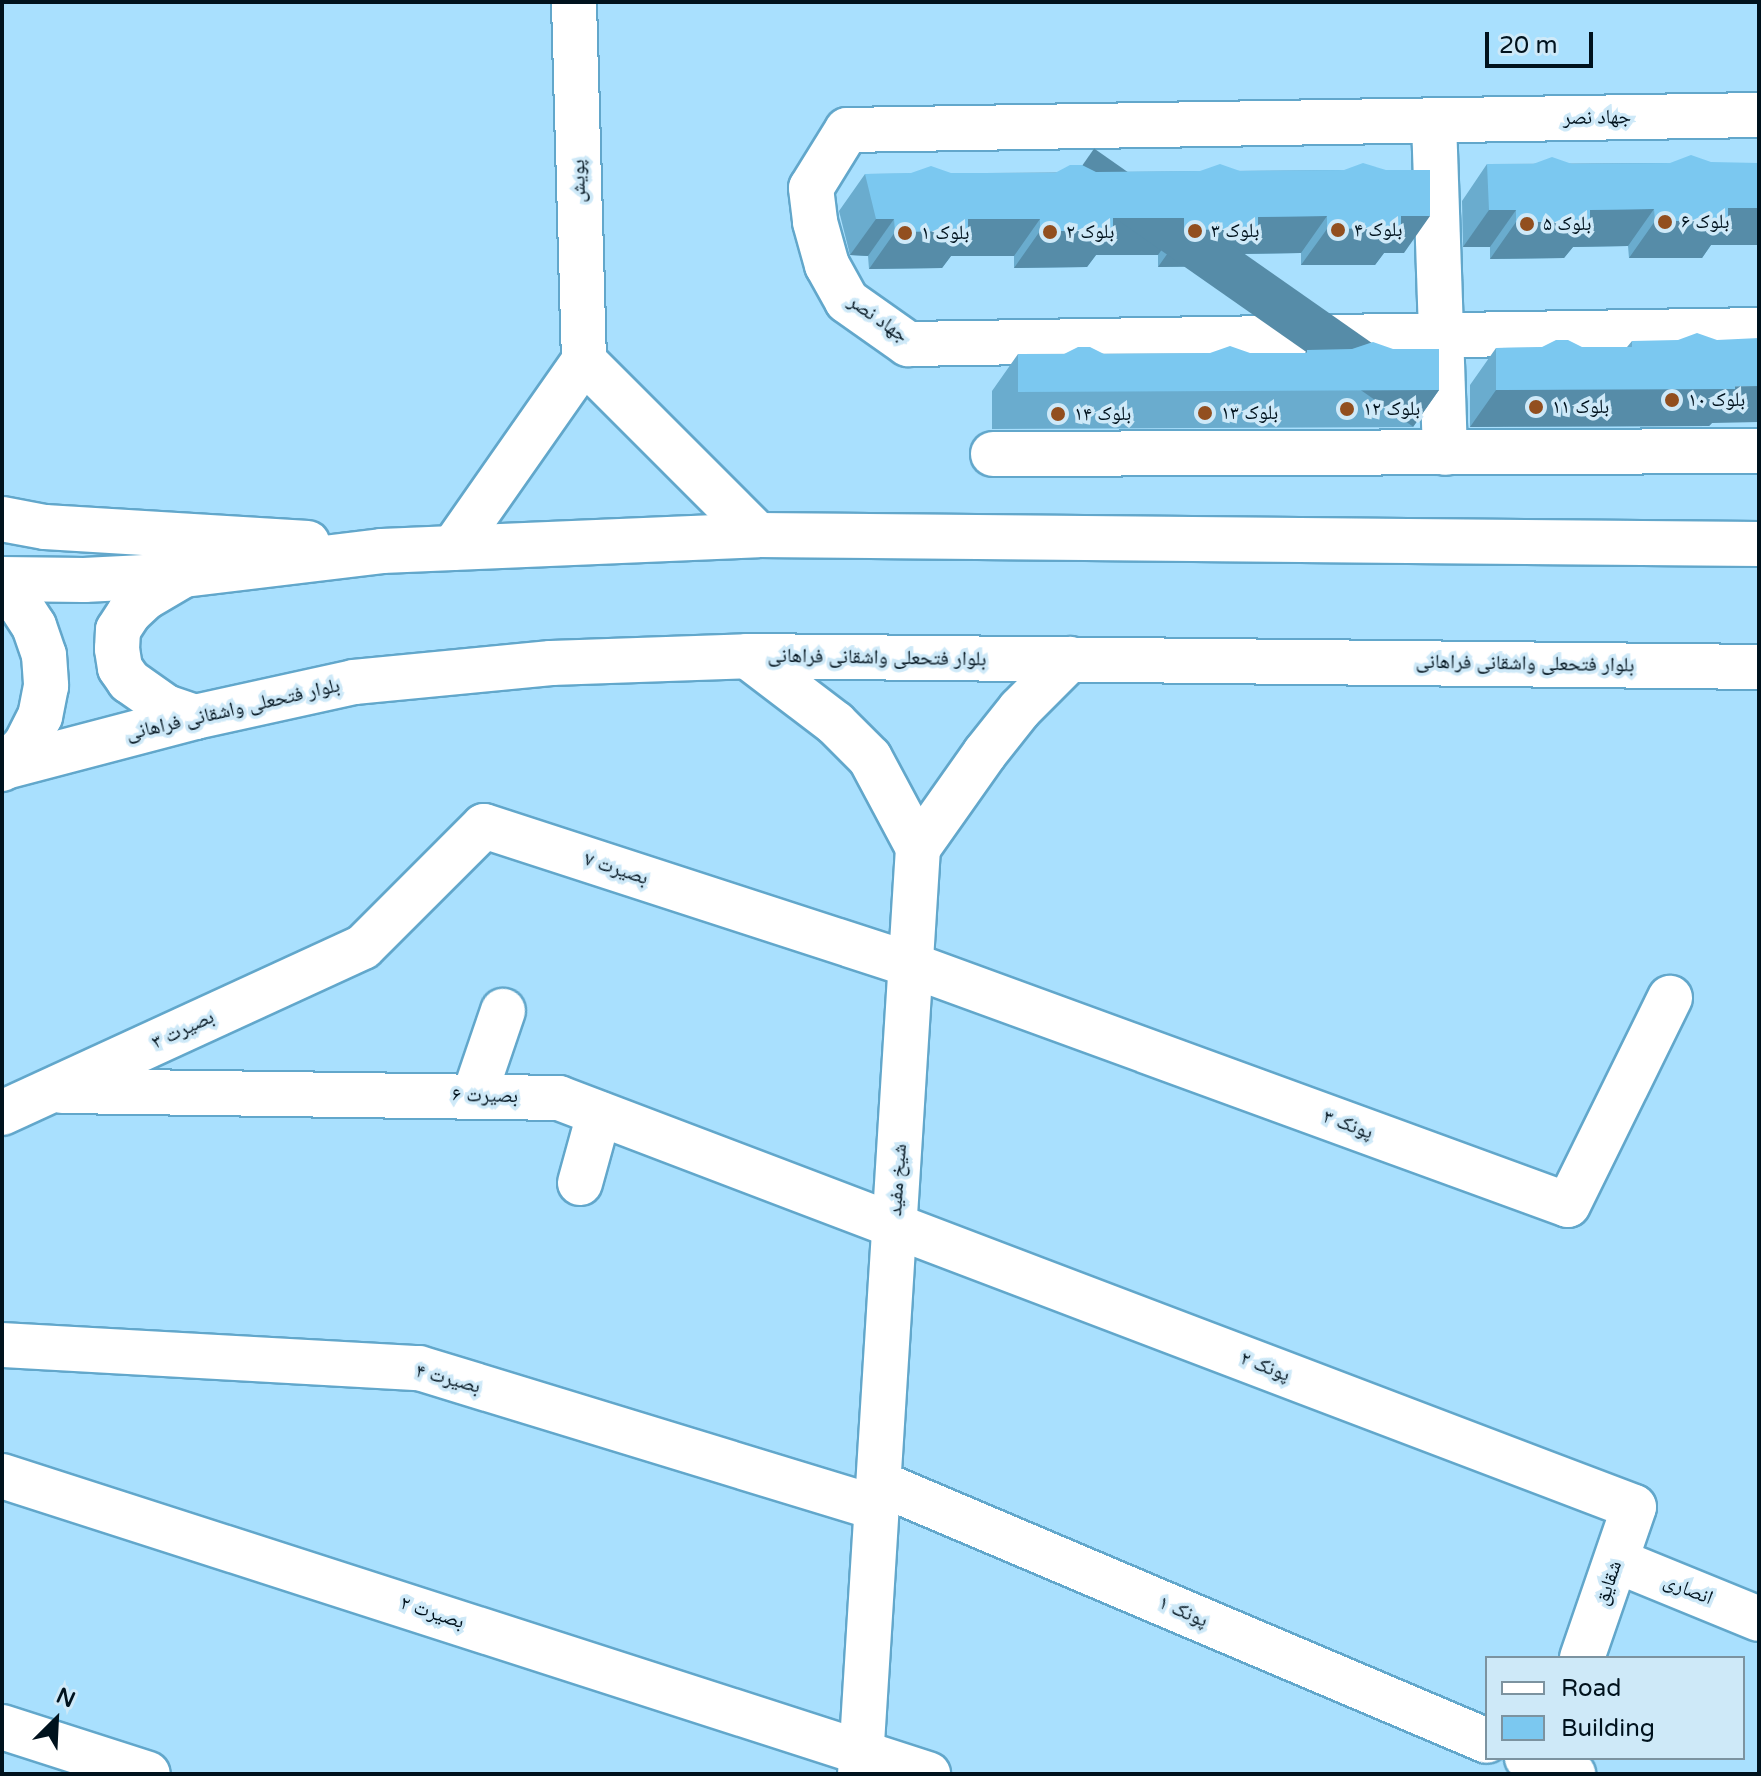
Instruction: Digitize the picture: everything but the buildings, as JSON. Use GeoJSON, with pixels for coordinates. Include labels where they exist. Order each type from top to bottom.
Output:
{"type":"FeatureCollection","features":[{"type":"Feature","properties":{"kind":"street","name":"پویش"},"geometry":{"type":"LineString","coordinates":[[574,2],[584,361]]}},
{"type":"Feature","properties":{"kind":"street","name":"جهاد نصر"},"geometry":{"type":"LineString","coordinates":[[1759,115],[847,130],[811,188],[815,222],[827,265],[847,301],[908,344],[1759,330]]}},
{"type":"Feature","properties":{"kind":"street"},"geometry":{"type":"LineString","coordinates":[[1434,121],[1445,453]]}},
{"type":"Feature","properties":{"kind":"street"},"geometry":{"type":"LineString","coordinates":[[453,548],[584,361],[758,535]]}},
{"type":"Feature","properties":{"kind":"street"},"geometry":{"type":"LineString","coordinates":[[993,454],[1759,451]]}},
{"type":"Feature","properties":{"kind":"street"},"geometry":{"type":"LineString","coordinates":[[2,519],[45,527],[235,537],[382,551]]}},
{"type":"Feature","properties":{"kind":"street"},"geometry":{"type":"LineString","coordinates":[[2,579],[84,580],[184,575],[382,551],[758,535],[1759,544]]}},
{"type":"Feature","properties":{"kind":"street"},"geometry":{"type":"LineString","coordinates":[[184,575],[145,598],[129,613],[118,630],[117,649],[120,668],[129,681],[166,707],[195,717]]}},
{"type":"Feature","properties":{"kind":"street"},"geometry":{"type":"LineString","coordinates":[[2,586],[17,600],[34,626],[44,655],[46,686],[40,716],[26,744],[4,768]]}},
{"type":"Feature","properties":{"kind":"street"},"geometry":{"type":"LineString","coordinates":[[747,656],[835,723],[870,758],[918,848],[1002,731],[1070,659]]}},
{"type":"Feature","properties":{"kind":"street","name":"بلوار فتحعلی واشقانی فراهانی"},"geometry":{"type":"LineString","coordinates":[[4,768],[195,717],[354,682],[551,663],[747,656],[1759,667]]}},
{"type":"Feature","properties":{"kind":"street","name":"بصیرت ۷"},"geometry":{"type":"LineString","coordinates":[[363,947],[484,826],[911,965]]}},
{"type":"Feature","properties":{"kind":"street","name":"شیخ مفید"},"geometry":{"type":"LineString","coordinates":[[861,1762],[918,848]]}},
{"type":"Feature","properties":{"kind":"street","name":"بصیرت ۳"},"geometry":{"type":"LineString","coordinates":[[2,1113],[363,947]]}},
{"type":"Feature","properties":{"kind":"street","name":"پونک ۳"},"geometry":{"type":"LineString","coordinates":[[911,965],[1568,1205],[1670,998]]}},
{"type":"Feature","properties":{"kind":"street"},"geometry":{"type":"LineString","coordinates":[[474,1096],[503,1011]]}},
{"type":"Feature","properties":{"kind":"street","name":"بصیرت ۶"},"geometry":{"type":"LineString","coordinates":[[52,1090],[559,1098],[895,1226]]}},
{"type":"Feature","properties":{"kind":"street"},"geometry":{"type":"LineString","coordinates":[[580,1183],[599,1114]]}},
{"type":"Feature","properties":{"kind":"street","name":"پونک ۲"},"geometry":{"type":"LineString","coordinates":[[895,1226],[1634,1507]]}},
{"type":"Feature","properties":{"kind":"street","name":"بصیرت ۴"},"geometry":{"type":"LineString","coordinates":[[2,1345],[419,1368],[878,1495]]}},
{"type":"Feature","properties":{"kind":"street","name":"بصیرت ۲"},"geometry":{"type":"LineString","coordinates":[[2,1476],[861,1762],[928,1774]]}},
{"type":"Feature","properties":{"kind":"street","name":"پونک ۱"},"geometry":{"type":"LineString","coordinates":[[878,1495],[1485,1740]]}},
{"type":"Feature","properties":{"kind":"street","name":"شقایق"},"geometry":{"type":"LineString","coordinates":[[1583,1656],[1634,1507]]}},
{"type":"Feature","properties":{"kind":"street","name":"انصاری"},"geometry":{"type":"LineString","coordinates":[[1617,1561],[1759,1619]]}},
{"type":"Feature","properties":{"kind":"street"},"geometry":{"type":"LineString","coordinates":[[2,1727],[148,1774]]}},
{"type":"Feature","properties":{"kind":"place","name":"بلوک ۶"},"geometry":{"type":"Point","coordinates":[1665,222]}},
{"type":"Feature","properties":{"kind":"place","name":"بلوک ۵"},"geometry":{"type":"Point","coordinates":[1527,224]}},
{"type":"Feature","properties":{"kind":"place","name":"بلوک ۴"},"geometry":{"type":"Point","coordinates":[1338,230]}},
{"type":"Feature","properties":{"kind":"place","name":"بلوک ۳"},"geometry":{"type":"Point","coordinates":[1195,231]}},
{"type":"Feature","properties":{"kind":"place","name":"بلوک ۲"},"geometry":{"type":"Point","coordinates":[1050,232]}},
{"type":"Feature","properties":{"kind":"place","name":"بلوک ۱"},"geometry":{"type":"Point","coordinates":[905,233]}},
{"type":"Feature","properties":{"kind":"place","name":"بلوک ۱۰"},"geometry":{"type":"Point","coordinates":[1672,400]}},
{"type":"Feature","properties":{"kind":"place","name":"بلوک ۱۱"},"geometry":{"type":"Point","coordinates":[1536,407]}},
{"type":"Feature","properties":{"kind":"place","name":"بلوک ۱۲"},"geometry":{"type":"Point","coordinates":[1347,409]}},
{"type":"Feature","properties":{"kind":"place","name":"بلوک ۱۳"},"geometry":{"type":"Point","coordinates":[1205,413]}},
{"type":"Feature","properties":{"kind":"place","name":"بلوک ۱۴"},"geometry":{"type":"Point","coordinates":[1058,414]}}]}
